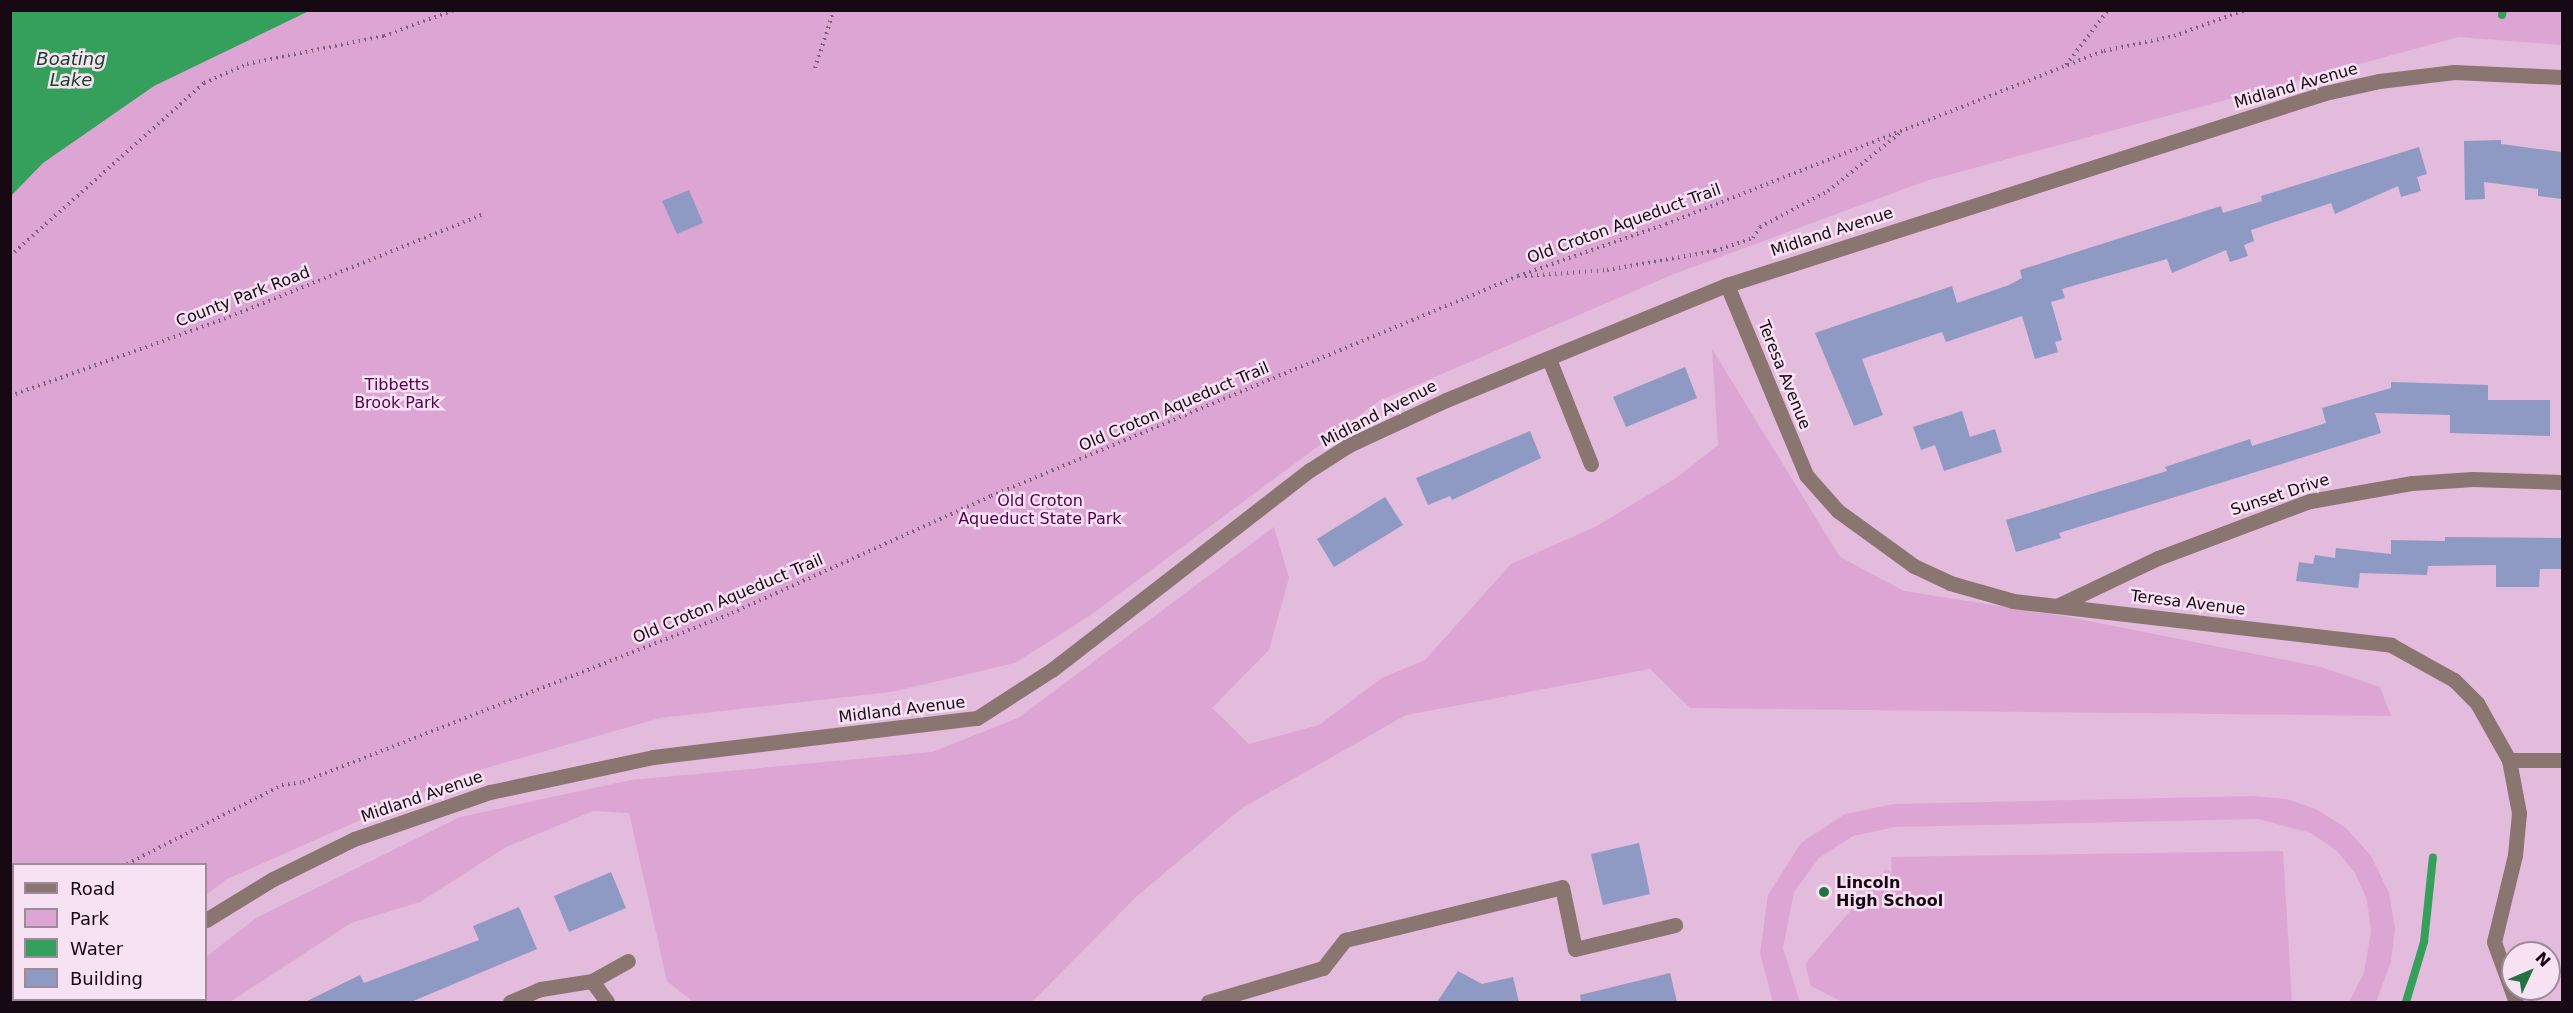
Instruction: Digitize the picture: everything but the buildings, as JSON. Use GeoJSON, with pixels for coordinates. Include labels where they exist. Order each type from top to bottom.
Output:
{"type":"FeatureCollection","features":[{"type":"Feature","properties":{"kind":"street","name":"Midland Avenue"},"geometry":{"type":"LineString","coordinates":[[207,919],[273,879],[354,839],[490,792],[653,757],[977,718],[1053,669],[1310,470],[1349,445],[1446,400],[1727,285],[2325,93],[2379,81],[2454,72],[2562,77]]}},
{"type":"Feature","properties":{"kind":"street","name":"Teresa Avenue"},"geometry":{"type":"LineString","coordinates":[[1727,285],[1806,475],[1838,511],[1889,552],[1950,583],[2013,601],[2391,645],[2454,680],[2497,733],[2508,760],[2519,813],[2515,855],[2494,942],[2516,1002]]}},
{"type":"Feature","properties":{"kind":"street"},"geometry":{"type":"LineString","coordinates":[[1549,359],[1591,464]]}},
{"type":"Feature","properties":{"kind":"street","name":"Sunset Drive"},"geometry":{"type":"LineString","coordinates":[[2058,605],[2158,558],[2310,501],[2412,483],[2473,479],[2562,482]]}},
{"type":"Feature","properties":{"kind":"street"},"geometry":{"type":"LineString","coordinates":[[2508,760],[2562,760]]}},
{"type":"Feature","properties":{"kind":"street"},"geometry":{"type":"LineString","coordinates":[[1208,1002],[1323,968],[1345,940],[1562,887],[1575,949],[1675,926]]}},
{"type":"Feature","properties":{"kind":"street"},"geometry":{"type":"LineString","coordinates":[[510,1002],[541,990],[592,981],[628,961]]}},
{"type":"Feature","properties":{"kind":"street"},"geometry":{"type":"LineString","coordinates":[[592,981],[607,1002]]}},
{"type":"Feature","properties":{"kind":"path"},"geometry":{"type":"LineString","coordinates":[[10,256],[204,83],[247,64],[384,36],[454,10]]}},
{"type":"Feature","properties":{"kind":"path"},"geometry":{"type":"LineString","coordinates":[[814,68],[834,10]]}},
{"type":"Feature","properties":{"kind":"path"},"geometry":{"type":"LineString","coordinates":[[2065,66],[2108,10]]}},
{"type":"Feature","properties":{"kind":"path","name":"Old Croton Aqueduct Trail"},"geometry":{"type":"LineString","coordinates":[[129,863],[282,785],[303,783],[732,612],[991,496],[1518,276],[1666,224],[2104,51],[2174,36],[2245,10]]}},
{"type":"Feature","properties":{"kind":"path"},"geometry":{"type":"LineString","coordinates":[[1518,276],[1607,270],[1715,251],[1753,238],[1760,228],[1828,190],[1906,128]]}},
{"type":"Feature","properties":{"kind":"path","name":"County Park Road"},"geometry":{"type":"LineString","coordinates":[[10,396],[224,319],[482,215]]}},
{"type":"Feature","properties":{"kind":"green space","name":"Tibbetts Brook Park"},"geometry":{"type":"Polygon","coordinates":[[[2562,10],[2562,45],[2459,37],[1926,181],[1674,274],[1379,401],[1088,617],[1015,663],[891,692],[660,718],[465,774],[227,879],[207,894],[207,863],[12,863],[12,1001],[50,1001],[11,1002],[10,11],[2562,10]]]}},
{"type":"Feature","properties":{"kind":"green space"},"geometry":{"type":"Polygon","coordinates":[[[1712,349],[1840,557],[1904,591],[2063,616],[2321,667],[2380,687],[2391,716],[1690,708],[1650,669],[1406,715],[1242,808],[1136,897],[1032,1002],[693,1002],[667,981],[629,813],[593,811],[506,847],[420,902],[351,923],[230,1002],[146,1002],[207,1001],[207,956],[256,918],[460,817],[631,780],[932,752],[1018,718],[1274,527],[1289,578],[1269,650],[1212,708],[1249,744],[1319,725],[1382,678],[1425,660],[1511,564],[1595,527],[1679,476],[1718,445],[1712,349]]]}},
{"type":"Feature","properties":{"kind":"green space"},"geometry":{"type":"Polygon","coordinates":[[[2254,796],[2286,799],[2316,809],[2346,828],[2371,856],[2389,893],[2395,928],[2391,962],[2376,1002],[2349,1002],[2364,973],[2371,931],[2367,900],[2355,873],[2337,851],[2311,833],[2258,819],[1895,827],[1853,836],[1819,858],[1794,892],[1783,948],[1800,1002],[1773,1002],[1760,954],[1768,895],[1801,843],[1845,814],[1894,804],[2254,796]]]}},
{"type":"Feature","properties":{"kind":"green space"},"geometry":{"type":"Polygon","coordinates":[[[2283,851],[2292,1002],[1842,1002],[1811,986],[1805,964],[1886,869],[1892,873],[1891,857],[2283,851]]]}},
{"type":"Feature","properties":{"kind":"water","name":"Boating Lake"},"geometry":{"type":"Polygon","coordinates":[[[11,10],[309,11],[154,86],[43,163],[11,196],[11,10]]]}},
{"type":"Feature","properties":{"kind":"waterway"},"geometry":{"type":"LineString","coordinates":[[2502,15],[2503,10]]}},
{"type":"Feature","properties":{"kind":"waterway"},"geometry":{"type":"LineString","coordinates":[[2406,1002],[2424,942],[2433,857]]}},
{"type":"Feature","properties":{"kind":"place","name":"Lincoln High School"},"geometry":{"type":"Point","coordinates":[1824,892]}},
{"type":"Feature","properties":{"kind":"park label","name":"Old Croton Aqueduct State Park"},"geometry":{"type":"Point","coordinates":[1040,510]}}]}
